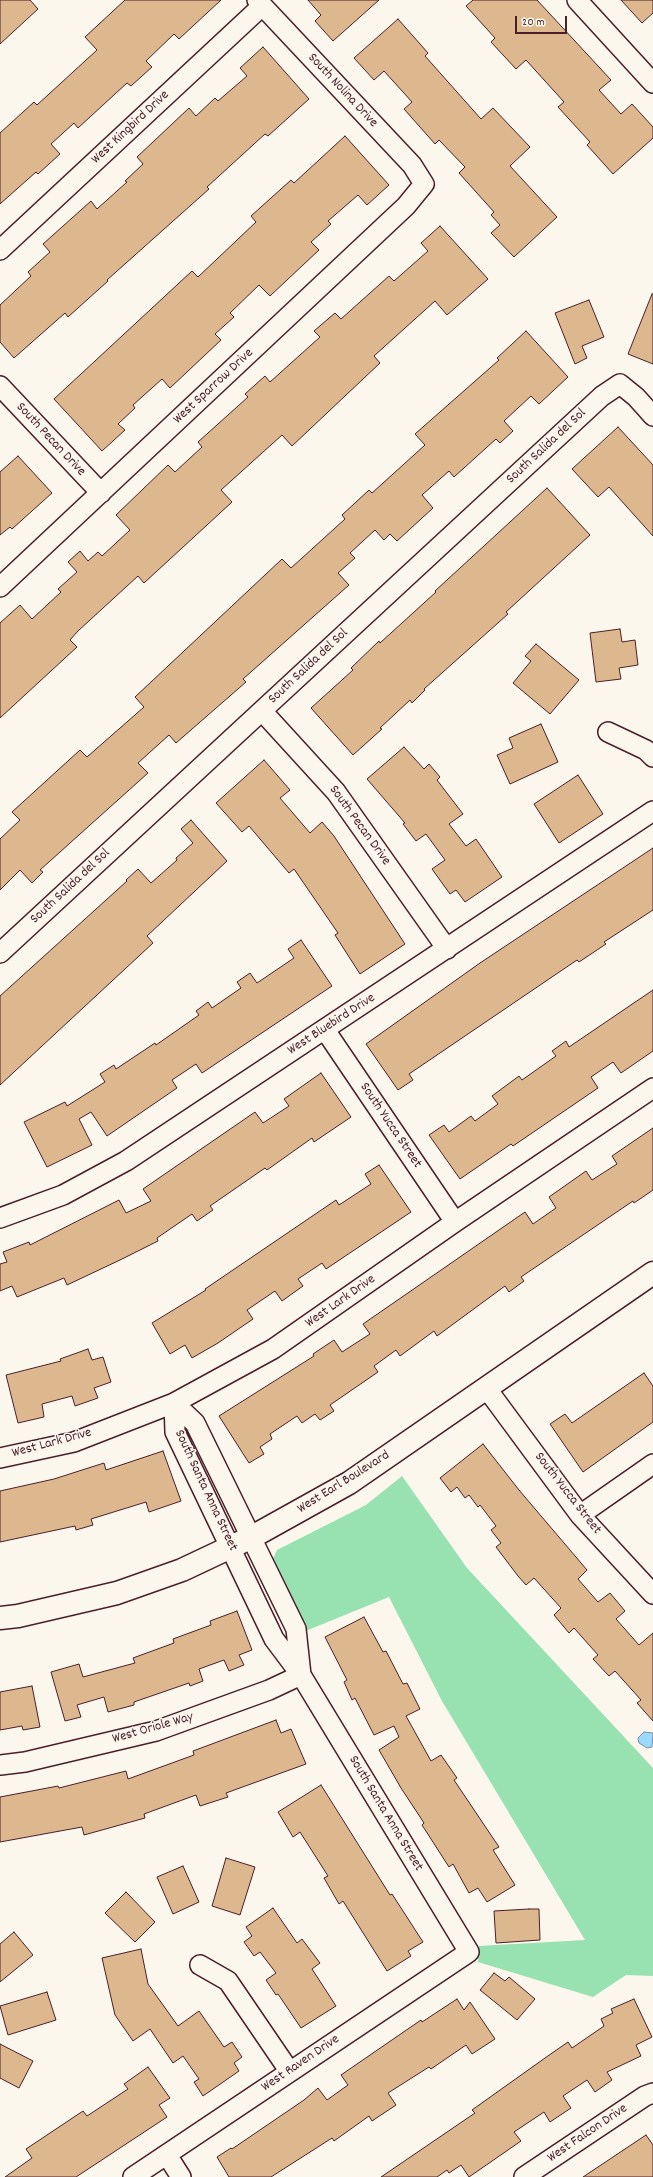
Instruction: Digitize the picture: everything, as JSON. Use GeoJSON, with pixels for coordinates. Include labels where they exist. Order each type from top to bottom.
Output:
{"type":"FeatureCollection","features":[{"type":"Feature","properties":{"kind":"street"},"geometry":{"type":"LineString","coordinates":[[577,0],[653,83]]}},
{"type":"Feature","properties":{"kind":"street","name":"South Nolina Drive"},"geometry":{"type":"LineString","coordinates":[[259,3],[412,165],[424,184]]}},
{"type":"Feature","properties":{"kind":"street","name":"West Kingbird Drive"},"geometry":{"type":"LineString","coordinates":[[0,250],[259,3]]}},
{"type":"Feature","properties":{"kind":"street","name":"West Sparrow Drive"},"geometry":{"type":"LineString","coordinates":[[0,588],[406,206],[424,184]]}},
{"type":"Feature","properties":{"kind":"street","name":"South Salida del Sol"},"geometry":{"type":"LineString","coordinates":[[0,953],[602,396],[620,384],[636,397],[653,416]]}},
{"type":"Feature","properties":{"kind":"street","name":"South Pecan Drive"},"geometry":{"type":"LineString","coordinates":[[0,386],[101,493]]}},
{"type":"Feature","properties":{"kind":"street","name":"South Pecan Drive"},"geometry":{"type":"LineString","coordinates":[[262,711],[336,792],[447,950]]}},
{"type":"Feature","properties":{"kind":"street"},"geometry":{"type":"LineString","coordinates":[[608,732],[646,750],[653,757]]}},
{"type":"Feature","properties":{"kind":"street","name":"West Bluebird Drive"},"geometry":{"type":"LineString","coordinates":[[0,1218],[63,1195],[126,1161],[447,950],[653,811]]}},
{"type":"Feature","properties":{"kind":"street","name":"South Yucca Street"},"geometry":{"type":"LineString","coordinates":[[325,1030],[455,1222]]}},
{"type":"Feature","properties":{"kind":"street","name":"West Lark Drive"},"geometry":{"type":"LineString","coordinates":[[0,1458],[74,1442],[174,1403],[274,1349],[455,1222],[653,1088]]}},
{"type":"Feature","properties":{"kind":"street","name":"West Earl Boulevard"},"geometry":{"type":"LineString","coordinates":[[0,1618],[18,1616],[117,1593],[182,1570],[252,1538],[349,1483],[653,1273]]}},
{"type":"Feature","properties":{"kind":"street","name":"South Yucca Street"},"geometry":{"type":"LineString","coordinates":[[487,1389],[580,1515],[653,1594]]}},
{"type":"Feature","properties":{"kind":"street","name":"South Santa Anna Street"},"geometry":{"type":"LineString","coordinates":[[174,1403],[195,1423],[296,1629],[301,1676]]}},
{"type":"Feature","properties":{"kind":"street","name":"South Santa Anna Street"},"geometry":{"type":"LineString","coordinates":[[174,1403],[175,1432],[274,1639],[301,1676],[469,1952]]}},
{"type":"Feature","properties":{"kind":"street"},"geometry":{"type":"LineString","coordinates":[[580,1515],[653,1464]]}},
{"type":"Feature","properties":{"kind":"street","name":"West Oriole Way"},"geometry":{"type":"LineString","coordinates":[[0,1765],[25,1762],[156,1731],[269,1690],[301,1676]]}},
{"type":"Feature","properties":{"kind":"street","name":"West Raven Drive"},"geometry":{"type":"LineString","coordinates":[[133,2177],[469,1952]]}},
{"type":"Feature","properties":{"kind":"street"},"geometry":{"type":"LineString","coordinates":[[200,1964],[228,1981],[290,2072]]}},
{"type":"Feature","properties":{"kind":"street","name":"West Falcon Drive"},"geometry":{"type":"LineString","coordinates":[[524,2177],[645,2096],[653,2093]]}},
{"type":"Feature","properties":{"kind":"street"},"geometry":{"type":"LineString","coordinates":[[167,2155],[182,2177]]}},
{"type":"Feature","properties":{"kind":"green space"},"geometry":{"type":"Polygon","coordinates":[[[402,1476],[467,1568],[653,1768],[653,1976],[626,1975],[593,1997],[478,1962],[479,1946],[585,1940],[442,1701],[389,1597],[303,1632],[271,1563],[277,1550],[366,1505],[402,1476]]]}},
{"type":"Feature","properties":{"kind":"water"},"geometry":{"type":"Polygon","coordinates":[[[644,1732],[653,1733],[652,1747],[647,1748],[639,1743],[638,1738],[644,1732]]]}},
{"type":"Feature","properties":{"kind":"building"},"geometry":{"type":"Polygon","coordinates":[[[0,0],[30,0],[38,9],[0,44],[0,0]]]}},
{"type":"Feature","properties":{"kind":"building"},"geometry":{"type":"Polygon","coordinates":[[[125,0],[221,0],[179,39],[174,34],[146,61],[152,67],[131,86],[127,83],[78,128],[74,123],[51,144],[60,154],[38,174],[36,172],[0,204],[0,133],[34,102],[37,105],[97,50],[85,37],[125,0]]]}},
{"type":"Feature","properties":{"kind":"building"},"geometry":{"type":"Polygon","coordinates":[[[308,0],[379,0],[333,41],[315,21],[321,15],[308,0]]]}},
{"type":"Feature","properties":{"kind":"building"},"geometry":{"type":"Polygon","coordinates":[[[473,0],[537,0],[611,80],[599,90],[621,114],[632,104],[653,127],[653,138],[613,174],[587,145],[590,142],[558,107],[564,102],[526,60],[516,69],[491,42],[495,38],[466,6],[473,0]]]}},
{"type":"Feature","properties":{"kind":"building"},"geometry":{"type":"Polygon","coordinates":[[[621,0],[653,0],[653,13],[642,23],[621,0]]]}},
{"type":"Feature","properties":{"kind":"building"},"geometry":{"type":"Polygon","coordinates":[[[398,19],[428,53],[425,56],[481,119],[493,108],[530,147],[510,166],[557,217],[514,257],[491,233],[500,225],[491,215],[494,212],[459,173],[465,167],[439,140],[435,144],[404,109],[412,102],[384,71],[374,80],[354,58],[398,19]]]}},
{"type":"Feature","properties":{"kind":"building"},"geometry":{"type":"Polygon","coordinates":[[[263,47],[309,99],[268,136],[265,134],[207,187],[209,189],[68,317],[65,313],[14,358],[0,342],[0,305],[31,276],[28,272],[50,252],[43,244],[91,201],[97,209],[127,182],[125,181],[143,164],[137,157],[189,108],[196,116],[215,98],[218,101],[247,76],[240,68],[263,47]]]}},
{"type":"Feature","properties":{"kind":"building"},"geometry":{"type":"Polygon","coordinates":[[[345,136],[389,185],[367,205],[358,195],[328,221],[331,224],[311,242],[319,250],[270,296],[259,285],[230,313],[234,317],[215,334],[221,340],[170,388],[162,379],[133,405],[135,408],[118,424],[125,430],[102,451],[54,399],[192,271],[198,277],[256,222],[251,216],[291,180],[294,183],[345,136]]]}},
{"type":"Feature","properties":{"kind":"building"},"geometry":{"type":"Polygon","coordinates":[[[440,226],[488,279],[447,315],[435,301],[374,356],[380,363],[292,446],[282,435],[221,490],[232,502],[144,583],[138,576],[78,631],[70,640],[77,647],[0,718],[0,623],[20,605],[32,619],[61,592],[58,589],[77,572],[68,562],[80,551],[88,561],[98,552],[102,556],[130,530],[116,515],[168,465],[175,472],[202,447],[198,442],[248,397],[245,394],[265,376],[270,382],[320,337],[314,331],[335,313],[341,319],[389,276],[394,281],[428,251],[421,243],[440,226]]]}},
{"type":"Feature","properties":{"kind":"building"},"geometry":{"type":"Polygon","coordinates":[[[653,294],[653,364],[628,354],[653,294]]]}},
{"type":"Feature","properties":{"kind":"building"},"geometry":{"type":"Polygon","coordinates":[[[589,300],[604,337],[582,346],[587,358],[575,364],[555,313],[589,300]]]}},
{"type":"Feature","properties":{"kind":"building"},"geometry":{"type":"Polygon","coordinates":[[[526,331],[568,377],[539,404],[531,396],[504,421],[513,431],[500,443],[496,439],[454,477],[449,471],[422,495],[433,508],[397,541],[390,534],[384,540],[375,530],[350,553],[355,558],[338,573],[349,585],[243,679],[246,682],[176,743],[169,735],[138,763],[148,773],[40,870],[43,872],[32,883],[20,870],[0,890],[0,839],[20,820],[12,812],[80,750],[87,757],[144,707],[135,697],[282,559],[291,568],[345,519],[342,515],[369,490],[372,493],[425,445],[415,434],[499,360],[497,358],[526,331]]]}},
{"type":"Feature","properties":{"kind":"building"},"geometry":{"type":"Polygon","coordinates":[[[618,427],[653,465],[653,536],[609,487],[598,497],[572,469],[618,427]]]}},
{"type":"Feature","properties":{"kind":"building"},"geometry":{"type":"Polygon","coordinates":[[[18,456],[52,493],[12,529],[10,527],[0,535],[0,472],[18,456]]]}},
{"type":"Feature","properties":{"kind":"building"},"geometry":{"type":"Polygon","coordinates":[[[547,488],[590,535],[506,612],[508,614],[424,689],[425,690],[412,703],[410,700],[380,728],[382,729],[353,755],[311,708],[353,670],[351,668],[379,641],[380,643],[547,488]]]}},
{"type":"Feature","properties":{"kind":"building"},"geometry":{"type":"Polygon","coordinates":[[[620,629],[622,642],[635,640],[638,665],[619,668],[621,679],[596,682],[590,633],[620,629]]]}},
{"type":"Feature","properties":{"kind":"building"},"geometry":{"type":"Polygon","coordinates":[[[536,644],[579,680],[550,714],[513,683],[531,661],[525,656],[536,644]]]}},
{"type":"Feature","properties":{"kind":"building"},"geometry":{"type":"Polygon","coordinates":[[[541,724],[558,762],[510,784],[497,755],[513,748],[509,738],[541,724]]]}},
{"type":"Feature","properties":{"kind":"building"},"geometry":{"type":"Polygon","coordinates":[[[404,747],[424,769],[429,764],[440,777],[437,780],[463,814],[449,824],[466,846],[476,839],[502,877],[465,902],[456,890],[450,894],[432,869],[445,860],[426,834],[416,841],[403,824],[405,823],[367,779],[404,747]]]}},
{"type":"Feature","properties":{"kind":"building"},"geometry":{"type":"Polygon","coordinates":[[[264,760],[290,790],[280,798],[310,833],[322,822],[334,836],[405,944],[360,974],[335,935],[338,933],[294,869],[289,873],[249,826],[242,832],[216,803],[264,760]]]}},
{"type":"Feature","properties":{"kind":"building"},"geometry":{"type":"Polygon","coordinates":[[[578,775],[603,814],[559,843],[534,804],[578,775]]]}},
{"type":"Feature","properties":{"kind":"building"},"geometry":{"type":"Polygon","coordinates":[[[191,820],[227,861],[147,936],[153,943],[0,1085],[0,996],[127,881],[126,880],[138,869],[151,883],[177,860],[176,858],[193,843],[181,829],[191,820]]]}},
{"type":"Feature","properties":{"kind":"building"},"geometry":{"type":"Polygon","coordinates":[[[653,848],[653,910],[604,942],[606,944],[579,962],[577,960],[409,1074],[413,1080],[398,1090],[366,1044],[480,963],[653,848]]]}},
{"type":"Feature","properties":{"kind":"building"},"geometry":{"type":"Polygon","coordinates":[[[301,940],[332,986],[202,1073],[196,1064],[172,1080],[177,1088],[107,1136],[91,1112],[79,1119],[92,1145],[47,1167],[24,1122],[65,1102],[67,1106],[105,1082],[100,1074],[114,1065],[116,1069],[155,1043],[156,1045],[199,1015],[196,1011],[208,1002],[212,1008],[241,988],[237,982],[250,973],[257,983],[294,958],[288,949],[301,940]]]}},
{"type":"Feature","properties":{"kind":"building"},"geometry":{"type":"Polygon","coordinates":[[[653,990],[653,1051],[621,1073],[613,1062],[591,1077],[598,1088],[513,1146],[511,1144],[460,1179],[429,1135],[444,1125],[449,1132],[471,1116],[475,1121],[498,1104],[492,1096],[519,1076],[522,1080],[556,1056],[552,1051],[566,1041],[569,1047],[653,990]]]}},
{"type":"Feature","properties":{"kind":"building"},"geometry":{"type":"Polygon","coordinates":[[[321,1073],[351,1117],[314,1142],[312,1138],[267,1170],[265,1168],[210,1206],[213,1210],[197,1221],[192,1214],[157,1238],[158,1241],[120,1260],[67,1285],[64,1278],[17,1297],[12,1286],[0,1291],[0,1264],[7,1262],[3,1252],[29,1242],[30,1245],[119,1200],[126,1213],[151,1201],[143,1189],[255,1112],[263,1123],[289,1106],[284,1099],[321,1073]]]}},
{"type":"Feature","properties":{"kind":"building"},"geometry":{"type":"Polygon","coordinates":[[[653,1128],[653,1190],[634,1203],[633,1201],[521,1277],[524,1281],[509,1292],[505,1286],[437,1336],[434,1331],[400,1356],[396,1350],[374,1366],[378,1372],[330,1405],[334,1411],[320,1420],[315,1414],[302,1423],[297,1416],[270,1434],[272,1439],[260,1447],[264,1454],[249,1463],[219,1416],[314,1356],[313,1354],[334,1340],[342,1352],[370,1334],[363,1324],[525,1212],[533,1224],[556,1208],[549,1197],[586,1171],[592,1180],[617,1164],[612,1156],[653,1128]]]}},
{"type":"Feature","properties":{"kind":"building"},"geometry":{"type":"Polygon","coordinates":[[[379,1165],[411,1212],[326,1269],[322,1263],[298,1279],[303,1286],[282,1301],[275,1291],[247,1310],[253,1319],[218,1343],[192,1358],[185,1345],[170,1354],[152,1323],[206,1290],[205,1289],[336,1200],[339,1205],[371,1184],[365,1174],[379,1165]]]}},
{"type":"Feature","properties":{"kind":"building"},"geometry":{"type":"Polygon","coordinates":[[[88,1349],[92,1360],[103,1357],[111,1382],[94,1388],[98,1398],[75,1406],[72,1396],[42,1404],[44,1417],[18,1423],[6,1375],[61,1361],[60,1359],[88,1349]]]}},
{"type":"Feature","properties":{"kind":"building"},"geometry":{"type":"Polygon","coordinates":[[[644,1373],[653,1386],[653,1422],[583,1472],[550,1424],[565,1414],[572,1423],[644,1373]]]}},
{"type":"Feature","properties":{"kind":"building"},"geometry":{"type":"Polygon","coordinates":[[[483,1444],[519,1490],[587,1570],[578,1579],[598,1602],[610,1593],[625,1611],[616,1619],[639,1645],[653,1633],[653,1721],[637,1703],[641,1700],[615,1671],[609,1676],[593,1659],[598,1655],[574,1628],[569,1633],[554,1615],[561,1608],[534,1578],[526,1585],[518,1576],[496,1547],[501,1543],[491,1530],[496,1526],[480,1505],[478,1507],[469,1495],[465,1498],[457,1487],[451,1492],[440,1478],[483,1444]]]}},
{"type":"Feature","properties":{"kind":"building"},"geometry":{"type":"Polygon","coordinates":[[[163,1451],[181,1501],[149,1512],[146,1502],[91,1519],[93,1525],[76,1530],[75,1526],[0,1542],[0,1491],[54,1479],[104,1463],[106,1470],[163,1451]]]}},
{"type":"Feature","properties":{"kind":"building"},"geometry":{"type":"Polygon","coordinates":[[[237,1611],[252,1650],[239,1655],[244,1665],[229,1671],[224,1660],[199,1669],[203,1681],[190,1686],[189,1683],[134,1702],[134,1705],[108,1712],[104,1697],[77,1705],[81,1717],[65,1721],[51,1672],[79,1664],[83,1677],[135,1663],[133,1658],[174,1643],[173,1639],[211,1625],[210,1621],[237,1611]]]}},
{"type":"Feature","properties":{"kind":"building"},"geometry":{"type":"Polygon","coordinates":[[[364,1617],[383,1652],[386,1651],[403,1684],[407,1683],[420,1709],[406,1716],[431,1761],[441,1755],[457,1778],[454,1780],[499,1847],[493,1850],[515,1885],[487,1902],[478,1888],[469,1893],[453,1864],[449,1867],[422,1825],[424,1823],[401,1788],[379,1750],[399,1737],[394,1726],[374,1735],[355,1698],[352,1700],[344,1682],[347,1680],[325,1637],[364,1617]]]}},
{"type":"Feature","properties":{"kind":"building"},"geometry":{"type":"Polygon","coordinates":[[[32,1686],[40,1727],[23,1730],[22,1726],[0,1730],[0,1692],[32,1686]]]}},
{"type":"Feature","properties":{"kind":"building"},"geometry":{"type":"Polygon","coordinates":[[[276,1720],[281,1733],[291,1729],[306,1764],[226,1793],[228,1797],[200,1806],[196,1795],[144,1814],[145,1818],[84,1835],[82,1827],[0,1842],[0,1797],[58,1786],[59,1788],[126,1771],[128,1779],[194,1755],[193,1751],[276,1720]]]}},
{"type":"Feature","properties":{"kind":"building"},"geometry":{"type":"Polygon","coordinates":[[[321,1785],[390,1895],[392,1894],[423,1942],[408,1951],[411,1956],[387,1971],[343,1901],[339,1904],[324,1878],[328,1876],[300,1832],[293,1837],[278,1812],[321,1785]]]}},
{"type":"Feature","properties":{"kind":"building"},"geometry":{"type":"Polygon","coordinates":[[[226,1858],[255,1867],[240,1915],[212,1906],[226,1858]]]}},
{"type":"Feature","properties":{"kind":"building"},"geometry":{"type":"Polygon","coordinates":[[[183,1866],[199,1902],[173,1914],[157,1877],[183,1866]]]}},
{"type":"Feature","properties":{"kind":"building"},"geometry":{"type":"Polygon","coordinates":[[[126,1892],[155,1922],[135,1942],[105,1913],[126,1892]]]}},
{"type":"Feature","properties":{"kind":"building"},"geometry":{"type":"Polygon","coordinates":[[[273,1908],[297,1943],[302,1939],[320,1963],[312,1969],[336,2006],[301,2028],[278,1994],[276,1995],[266,1980],[276,1973],[260,1952],[254,1956],[244,1942],[252,1936],[246,1927],[273,1908]]]}},
{"type":"Feature","properties":{"kind":"building"},"geometry":{"type":"Polygon","coordinates":[[[539,1909],[540,1940],[496,1943],[494,1911],[539,1909]]]}},
{"type":"Feature","properties":{"kind":"building"},"geometry":{"type":"Polygon","coordinates":[[[14,1932],[33,1955],[0,1982],[0,1944],[14,1932]]]}},
{"type":"Feature","properties":{"kind":"building"},"geometry":{"type":"Polygon","coordinates":[[[141,1949],[148,1984],[178,2026],[199,2011],[224,2047],[232,2042],[242,2057],[234,2063],[239,2071],[203,2096],[194,2082],[199,2079],[183,2056],[173,2063],[150,2029],[133,2041],[115,2015],[102,1958],[141,1949]]]}},
{"type":"Feature","properties":{"kind":"building"},"geometry":{"type":"Polygon","coordinates":[[[494,1973],[505,1981],[509,1977],[535,1999],[517,2020],[480,1990],[494,1973]]]}},
{"type":"Feature","properties":{"kind":"building"},"geometry":{"type":"Polygon","coordinates":[[[47,1992],[56,2020],[8,2035],[0,2006],[47,1992]]]}},
{"type":"Feature","properties":{"kind":"building"},"geometry":{"type":"Polygon","coordinates":[[[457,1999],[464,2010],[470,2002],[495,2039],[472,2054],[466,2045],[431,2069],[429,2067],[388,2093],[396,2105],[372,2121],[369,2116],[334,2141],[332,2138],[271,2177],[229,2177],[217,2157],[231,2148],[232,2149],[304,2100],[318,2088],[327,2100],[348,2085],[341,2075],[421,2020],[422,2022],[457,1999]]]}},
{"type":"Feature","properties":{"kind":"building"},"geometry":{"type":"Polygon","coordinates":[[[634,1999],[652,2037],[636,2045],[641,2056],[607,2072],[612,2080],[595,2092],[587,2080],[563,2096],[571,2108],[550,2122],[544,2112],[514,2132],[521,2141],[469,2177],[461,2165],[449,2173],[447,2170],[437,2177],[381,2177],[475,2113],[472,2110],[568,2042],[572,2048],[604,2026],[601,2019],[613,2013],[611,2009],[634,1999]]]}},
{"type":"Feature","properties":{"kind":"building"},"geometry":{"type":"Polygon","coordinates":[[[0,2044],[33,2061],[19,2088],[0,2078],[0,2044]]]}},
{"type":"Feature","properties":{"kind":"building"},"geometry":{"type":"Polygon","coordinates":[[[148,2067],[170,2098],[159,2105],[167,2117],[76,2177],[5,2177],[32,2158],[26,2149],[83,2111],[87,2116],[128,2089],[124,2084],[148,2067]]]}},
{"type":"Feature","properties":{"kind":"building"},"geometry":{"type":"Polygon","coordinates":[[[646,2135],[653,2145],[653,2177],[583,2177],[646,2135]]]}}]}
